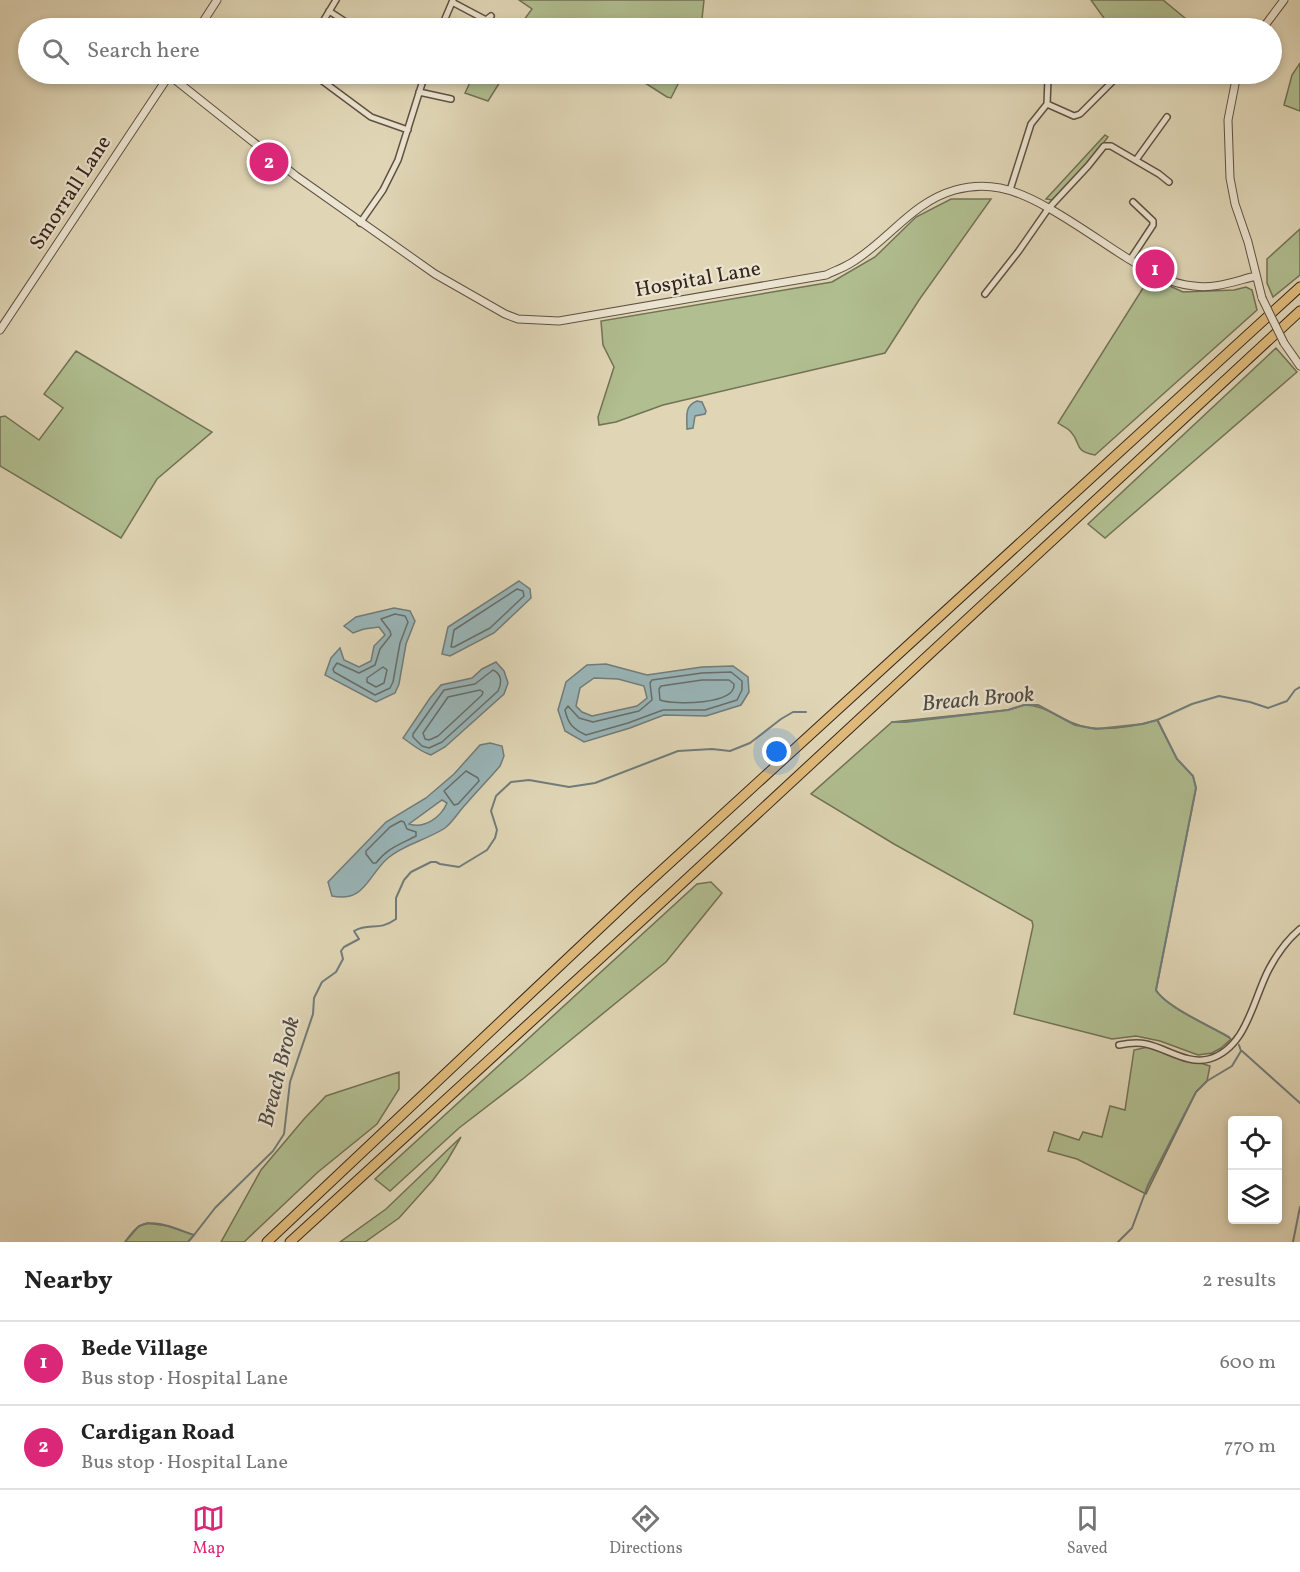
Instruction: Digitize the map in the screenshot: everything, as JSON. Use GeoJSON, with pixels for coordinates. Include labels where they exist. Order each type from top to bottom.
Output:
{"type":"FeatureCollection","features":[{"type":"Feature","properties":{"kind":"highway"},"geometry":{"type":"LineString","coordinates":[[267,1242],[637,893],[1300,287]]}},
{"type":"Feature","properties":{"kind":"highway"},"geometry":{"type":"LineString","coordinates":[[290,1242],[659,905],[1300,311]]}},
{"type":"Feature","properties":{"kind":"street"},"geometry":{"type":"LineString","coordinates":[[205,18],[217,0]]}},
{"type":"Feature","properties":{"kind":"street"},"geometry":{"type":"LineString","coordinates":[[325,18],[336,0]]}},
{"type":"Feature","properties":{"kind":"street"},"geometry":{"type":"LineString","coordinates":[[1270,18],[1284,0]]}},
{"type":"Feature","properties":{"kind":"street"},"geometry":{"type":"LineString","coordinates":[[445,18],[453,1],[482,18]]}},
{"type":"Feature","properties":{"kind":"street"},"geometry":{"type":"LineString","coordinates":[[329,12],[339,18]]}},
{"type":"Feature","properties":{"kind":"street","name":"Smorrall Lane"},"geometry":{"type":"LineString","coordinates":[[0,330],[162,84]]}},
{"type":"Feature","properties":{"kind":"street","name":"Hospital Lane"},"geometry":{"type":"LineString","coordinates":[[181,84],[286,169],[360,223],[435,274],[505,314],[518,319],[559,321],[826,275],[852,263],[912,213],[942,194],[980,186],[1010,190],[1048,209],[1158,276],[1195,286],[1225,285],[1256,276]]}},
{"type":"Feature","properties":{"kind":"street"},"geometry":{"type":"LineString","coordinates":[[326,84],[371,117],[408,130]]}},
{"type":"Feature","properties":{"kind":"street"},"geometry":{"type":"LineString","coordinates":[[360,223],[383,190],[398,160],[422,84]]}},
{"type":"Feature","properties":{"kind":"street"},"geometry":{"type":"LineString","coordinates":[[1010,190],[1031,124],[1047,104],[1048,84]]}},
{"type":"Feature","properties":{"kind":"street"},"geometry":{"type":"LineString","coordinates":[[1047,104],[1074,116],[1080,114],[1110,84]]}},
{"type":"Feature","properties":{"kind":"street"},"geometry":{"type":"LineString","coordinates":[[1234,84],[1228,120],[1229,168],[1233,197],[1262,298],[1284,343],[1299,365]]}},
{"type":"Feature","properties":{"kind":"street"},"geometry":{"type":"LineString","coordinates":[[419,92],[451,99]]}},
{"type":"Feature","properties":{"kind":"street"},"geometry":{"type":"LineString","coordinates":[[1136,160],[1167,117]]}},
{"type":"Feature","properties":{"kind":"street"},"geometry":{"type":"LineString","coordinates":[[985,294],[1048,209],[1104,146],[1110,146],[1136,160],[1168,182]]}},
{"type":"Feature","properties":{"kind":"street"},"geometry":{"type":"LineString","coordinates":[[1130,260],[1153,225],[1153,221],[1133,202]]}},
{"type":"Feature","properties":{"kind":"street"},"geometry":{"type":"LineString","coordinates":[[1119,1045],[1136,1042],[1149,1044],[1195,1060],[1207,1060],[1216,1056],[1228,1048],[1243,1030],[1268,971],[1285,944],[1300,929]]}},
{"type":"Feature","properties":{"kind":"green space"},"geometry":{"type":"Polygon","coordinates":[[[519,0],[704,0],[702,18],[525,18],[532,9],[519,0]]]}},
{"type":"Feature","properties":{"kind":"green space"},"geometry":{"type":"Polygon","coordinates":[[[1091,0],[1163,0],[1185,18],[1104,18],[1091,0]]]}},
{"type":"Feature","properties":{"kind":"green space"},"geometry":{"type":"Polygon","coordinates":[[[1300,63],[1300,111],[1284,105],[1292,75],[1300,63]]]}},
{"type":"Feature","properties":{"kind":"green space"},"geometry":{"type":"Polygon","coordinates":[[[469,84],[499,84],[488,101],[465,93],[469,84]]]}},
{"type":"Feature","properties":{"kind":"green space"},"geometry":{"type":"Polygon","coordinates":[[[647,84],[678,84],[671,98],[647,84]]]}},
{"type":"Feature","properties":{"kind":"green space"},"geometry":{"type":"Polygon","coordinates":[[[1105,135],[1108,137],[1092,158],[1052,200],[1046,199],[1105,135]]]}},
{"type":"Feature","properties":{"kind":"green space"},"geometry":{"type":"Polygon","coordinates":[[[951,199],[991,199],[919,300],[885,353],[663,405],[616,422],[599,425],[598,417],[614,367],[603,345],[601,321],[832,282],[875,257],[916,217],[951,199]]]}},
{"type":"Feature","properties":{"kind":"green space"},"geometry":{"type":"Polygon","coordinates":[[[1300,229],[1300,275],[1273,297],[1267,283],[1267,259],[1300,229]]]}},
{"type":"Feature","properties":{"kind":"green space"},"geometry":{"type":"Polygon","coordinates":[[[1150,277],[1183,292],[1234,290],[1246,287],[1252,290],[1257,310],[1095,455],[1088,453],[1081,449],[1070,431],[1058,423],[1150,277]]]}},
{"type":"Feature","properties":{"kind":"green space"},"geometry":{"type":"Polygon","coordinates":[[[1276,348],[1297,372],[1105,538],[1088,524],[1276,348]]]}},
{"type":"Feature","properties":{"kind":"green space"},"geometry":{"type":"Polygon","coordinates":[[[76,351],[212,432],[157,479],[121,538],[0,466],[0,417],[5,416],[39,440],[63,408],[44,394],[76,351]]]}},
{"type":"Feature","properties":{"kind":"green space"},"geometry":{"type":"Polygon","coordinates":[[[1024,705],[1038,707],[1073,723],[1093,728],[1126,727],[1157,720],[1177,759],[1193,776],[1196,788],[1156,990],[1161,997],[1179,1010],[1231,1039],[1221,1048],[1212,1053],[1198,1055],[1160,1041],[1136,1036],[1112,1039],[1014,1014],[1033,926],[1032,921],[894,844],[811,794],[892,722],[1008,710],[1024,705]]]}},
{"type":"Feature","properties":{"kind":"green space"},"geometry":{"type":"Polygon","coordinates":[[[711,882],[722,893],[666,962],[459,1128],[390,1191],[375,1179],[697,884],[711,882]]]}},
{"type":"Feature","properties":{"kind":"green space"},"geometry":{"type":"Polygon","coordinates":[[[1148,1047],[1210,1066],[1207,1081],[1196,1092],[1146,1194],[1077,1159],[1048,1151],[1054,1132],[1079,1140],[1083,1132],[1102,1137],[1110,1106],[1125,1110],[1134,1050],[1148,1047]]]}},
{"type":"Feature","properties":{"kind":"green space"},"geometry":{"type":"Polygon","coordinates":[[[399,1072],[399,1089],[377,1124],[318,1172],[244,1242],[221,1242],[261,1170],[326,1096],[399,1072]]]}},
{"type":"Feature","properties":{"kind":"green space"},"geometry":{"type":"Polygon","coordinates":[[[461,1137],[433,1180],[399,1218],[365,1242],[340,1242],[386,1209],[461,1137]]]}},
{"type":"Feature","properties":{"kind":"green space"},"geometry":{"type":"Polygon","coordinates":[[[147,1223],[168,1226],[194,1235],[188,1242],[125,1242],[139,1226],[147,1223]]]}},
{"type":"Feature","properties":{"kind":"water"},"geometry":{"type":"Polygon","coordinates":[[[697,401],[702,402],[705,414],[695,416],[693,428],[687,429],[688,409],[697,401]]]}},
{"type":"Feature","properties":{"kind":"water"},"geometry":{"type":"Polygon","coordinates":[[[519,581],[530,589],[531,598],[494,633],[450,656],[442,654],[448,627],[519,581]]]}},
{"type":"Feature","properties":{"kind":"water"},"geometry":{"type":"Polygon","coordinates":[[[394,608],[410,611],[415,621],[406,644],[399,684],[395,693],[376,702],[325,675],[331,658],[340,648],[344,660],[359,667],[371,661],[374,646],[385,635],[379,627],[353,633],[344,626],[356,617],[394,608]]]}},
{"type":"Feature","properties":{"kind":"water"},"geometry":{"type":"Polygon","coordinates":[[[496,662],[504,671],[508,683],[504,694],[445,747],[431,755],[403,738],[441,685],[472,678],[482,669],[496,662]]]}},
{"type":"Feature","properties":{"kind":"water"},"geometry":{"type":"Polygon","coordinates":[[[606,664],[647,675],[702,667],[733,666],[748,677],[749,692],[741,705],[706,716],[664,715],[584,742],[565,731],[558,710],[566,682],[587,665],[606,664]],[[594,678],[580,688],[576,706],[582,712],[592,716],[637,706],[647,698],[644,686],[618,679],[594,678]]]}},
{"type":"Feature","properties":{"kind":"water"},"geometry":{"type":"Polygon","coordinates":[[[490,743],[502,746],[504,756],[500,766],[448,826],[394,853],[359,892],[343,897],[332,896],[328,882],[386,822],[426,798],[454,774],[480,745],[490,743]],[[442,800],[409,824],[421,825],[432,821],[447,803],[442,800]]]}},
{"type":"Feature","properties":{"kind":"waterway","name":"Breach Brook"},"geometry":{"type":"LineString","coordinates":[[892,722],[1038,705],[1075,725],[1096,729],[1143,724],[1192,704],[1219,696],[1268,708],[1287,701],[1300,687]]}},
{"type":"Feature","properties":{"kind":"waterway","name":"Breach Brook"},"geometry":{"type":"LineString","coordinates":[[125,1242],[138,1227],[151,1223],[166,1225],[194,1235],[215,1208],[273,1151],[284,1134],[290,1082],[313,1014],[314,998],[322,982],[336,972],[343,959],[341,951],[359,939],[354,931],[384,925],[396,919],[396,898],[404,880],[411,872],[431,862],[459,867],[487,850],[497,830],[491,811],[496,796],[511,782],[529,780],[569,787],[595,783],[678,751],[712,749],[730,751],[750,743],[793,712],[806,712]]}},
{"type":"Feature","properties":{"kind":"waterway"},"geometry":{"type":"LineString","coordinates":[[1158,721],[1177,759],[1193,776],[1196,788],[1156,990],[1178,1009],[1229,1037]]}},
{"type":"Feature","properties":{"kind":"waterway"},"geometry":{"type":"LineString","coordinates":[[1118,1242],[1132,1228],[1148,1185],[1196,1092],[1207,1081],[1232,1066],[1241,1051],[1239,1045]]}},
{"type":"Feature","properties":{"kind":"waterway"},"geometry":{"type":"LineString","coordinates":[[1242,1051],[1300,1103]]}},
{"type":"Feature","properties":{"kind":"waterway"},"geometry":{"type":"LineString","coordinates":[[1293,1242],[1300,1207]]}},
{"type":"Feature","properties":{"kind":"waterway"},"geometry":{"type":"LineString","coordinates":[[188,1242],[194,1235]]}},
{"type":"Feature","properties":{"kind":"place","name":"Cardigan Road"},"geometry":{"type":"Point","coordinates":[269,162]}},
{"type":"Feature","properties":{"kind":"place","name":"Bede Village"},"geometry":{"type":"Point","coordinates":[1155,269]}}]}
